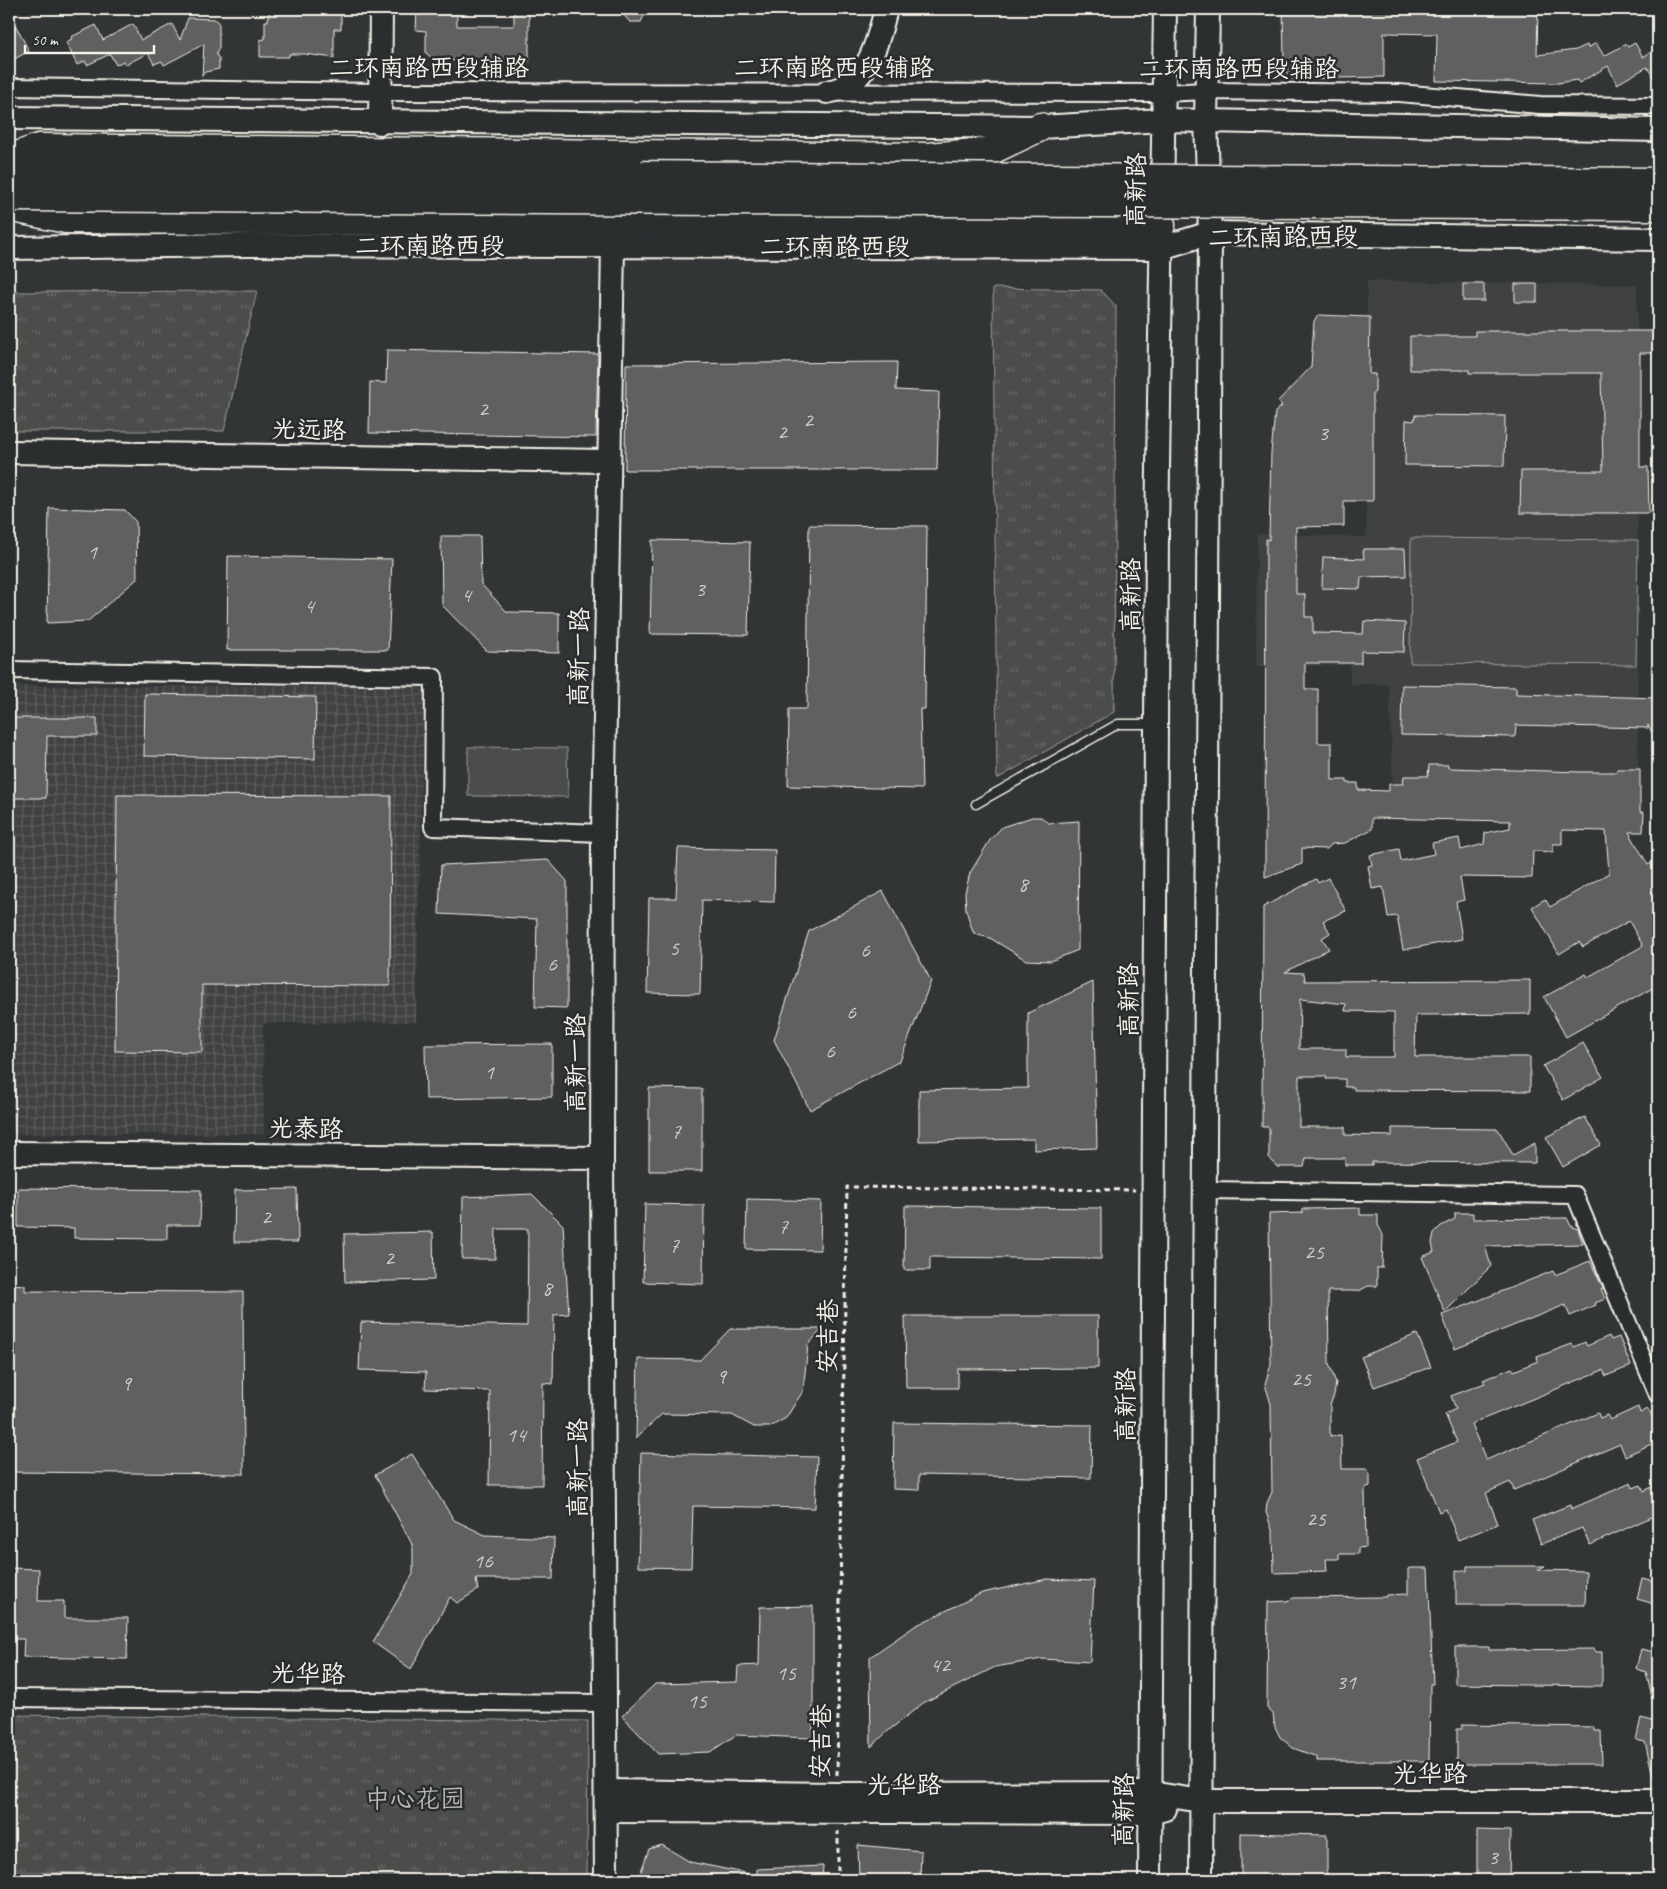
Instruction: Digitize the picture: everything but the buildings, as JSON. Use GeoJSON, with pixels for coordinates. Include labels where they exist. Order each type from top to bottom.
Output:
{"type":"FeatureCollection","features":[{"type":"Feature","properties":{"kind":"highway"},"geometry":{"type":"LineString","coordinates":[[9,159],[39,148],[928,157],[987,152],[1040,127]]}},
{"type":"Feature","properties":{"kind":"highway"},"geometry":{"type":"LineString","coordinates":[[9,171],[1658,182]]}},
{"type":"Feature","properties":{"kind":"highway","name":"二环南路西段"},"geometry":{"type":"LineString","coordinates":[[9,197],[1658,206]]}},
{"type":"Feature","properties":{"kind":"highway"},"geometry":{"type":"LineString","coordinates":[[9,207],[66,219],[568,221],[1161,236]]}},
{"type":"Feature","properties":{"kind":"main road"},"geometry":{"type":"LineString","coordinates":[[380,123],[382,9]]}},
{"type":"Feature","properties":{"kind":"main road"},"geometry":{"type":"LineString","coordinates":[[826,92],[841,90],[853,83],[863,72],[880,30],[886,9]]}},
{"type":"Feature","properties":{"kind":"main road","name":"高新路"},"geometry":{"type":"LineString","coordinates":[[1150,1880],[1156,724],[1165,9]]}},
{"type":"Feature","properties":{"kind":"main road"},"geometry":{"type":"LineString","coordinates":[[1201,1880],[1210,233],[1206,120],[1208,9]]}},
{"type":"Feature","properties":{"kind":"main road"},"geometry":{"type":"LineString","coordinates":[[9,118],[380,123],[1040,127],[1164,120],[1206,120],[1658,130]]}},
{"type":"Feature","properties":{"kind":"main road","name":"二环南路西段"},"geometry":{"type":"LineString","coordinates":[[9,248],[613,245],[1161,236],[1210,233],[1658,239]]}},
{"type":"Feature","properties":{"kind":"main road","name":"高新一路"},"geometry":{"type":"LineString","coordinates":[[606,1880],[602,1158],[603,833],[613,245]]}},
{"type":"Feature","properties":{"kind":"main road","name":"光远路"},"geometry":{"type":"LineString","coordinates":[[9,452],[609,461]]}},
{"type":"Feature","properties":{"kind":"main road","name":"光泰路"},"geometry":{"type":"LineString","coordinates":[[9,1153],[602,1158]]}},
{"type":"Feature","properties":{"kind":"main road","name":"光华路"},"geometry":{"type":"LineString","coordinates":[[606,1801],[1151,1803],[1201,1800],[1658,1800]]}},
{"type":"Feature","properties":{"kind":"street","name":"二环南路西段辅路"},"geometry":{"type":"LineString","coordinates":[[9,87],[381,92],[1163,93],[1207,91],[1399,93],[1540,105],[1658,106]]}},
{"type":"Feature","properties":{"kind":"street"},"geometry":{"type":"LineString","coordinates":[[9,670],[434,678],[433,828],[603,833]]}},
{"type":"Feature","properties":{"kind":"street"},"geometry":{"type":"LineString","coordinates":[[1204,1190],[1575,1195],[1658,1395]]}},
{"type":"Feature","properties":{"kind":"street","name":"光华路"},"geometry":{"type":"LineString","coordinates":[[9,1698],[606,1703]]}},
{"type":"Feature","properties":{"kind":"lane"},"geometry":{"type":"LineString","coordinates":[[976,804],[1118,724],[1156,724]]}},
{"type":"Feature","properties":{"kind":"path","name":"安吉巷"},"geometry":{"type":"LineString","coordinates":[[838,1803],[847,1187],[1154,1191]]}},
{"type":"Feature","properties":{"kind":"path"},"geometry":{"type":"LineString","coordinates":[[838,1803],[838,1880]]}},
{"type":"Feature","properties":{"kind":"shaded area"},"geometry":{"type":"Polygon","coordinates":[[[1367,281],[1637,285],[1638,817],[1394,818],[1389,684],[1350,684],[1350,665],[1256,667],[1257,534],[1366,537],[1367,281]]]}},
{"type":"Feature","properties":{"kind":"shaded area"},"geometry":{"type":"Polygon","coordinates":[[[9,686],[424,686],[416,1022],[263,1023],[264,1134],[16,1134],[9,1126],[9,686]]]}},
{"type":"Feature","properties":{"kind":"green space"},"geometry":{"type":"Polygon","coordinates":[[[993,288],[1101,290],[1116,306],[1114,712],[997,779],[993,288]]]}},
{"type":"Feature","properties":{"kind":"green space"},"geometry":{"type":"Polygon","coordinates":[[[257,291],[224,431],[9,431],[9,292],[257,291]]]}},
{"type":"Feature","properties":{"kind":"green space"},"geometry":{"type":"Polygon","coordinates":[[[1411,538],[1638,540],[1636,665],[1410,663],[1411,538]]]}},
{"type":"Feature","properties":{"kind":"green space"},"geometry":{"type":"Polygon","coordinates":[[[468,747],[567,748],[568,797],[468,796],[468,747]]]}},
{"type":"Feature","properties":{"kind":"green space","name":"中心花园"},"geometry":{"type":"Polygon","coordinates":[[[9,1715],[588,1721],[587,1878],[9,1872],[9,1715]]]}}]}
